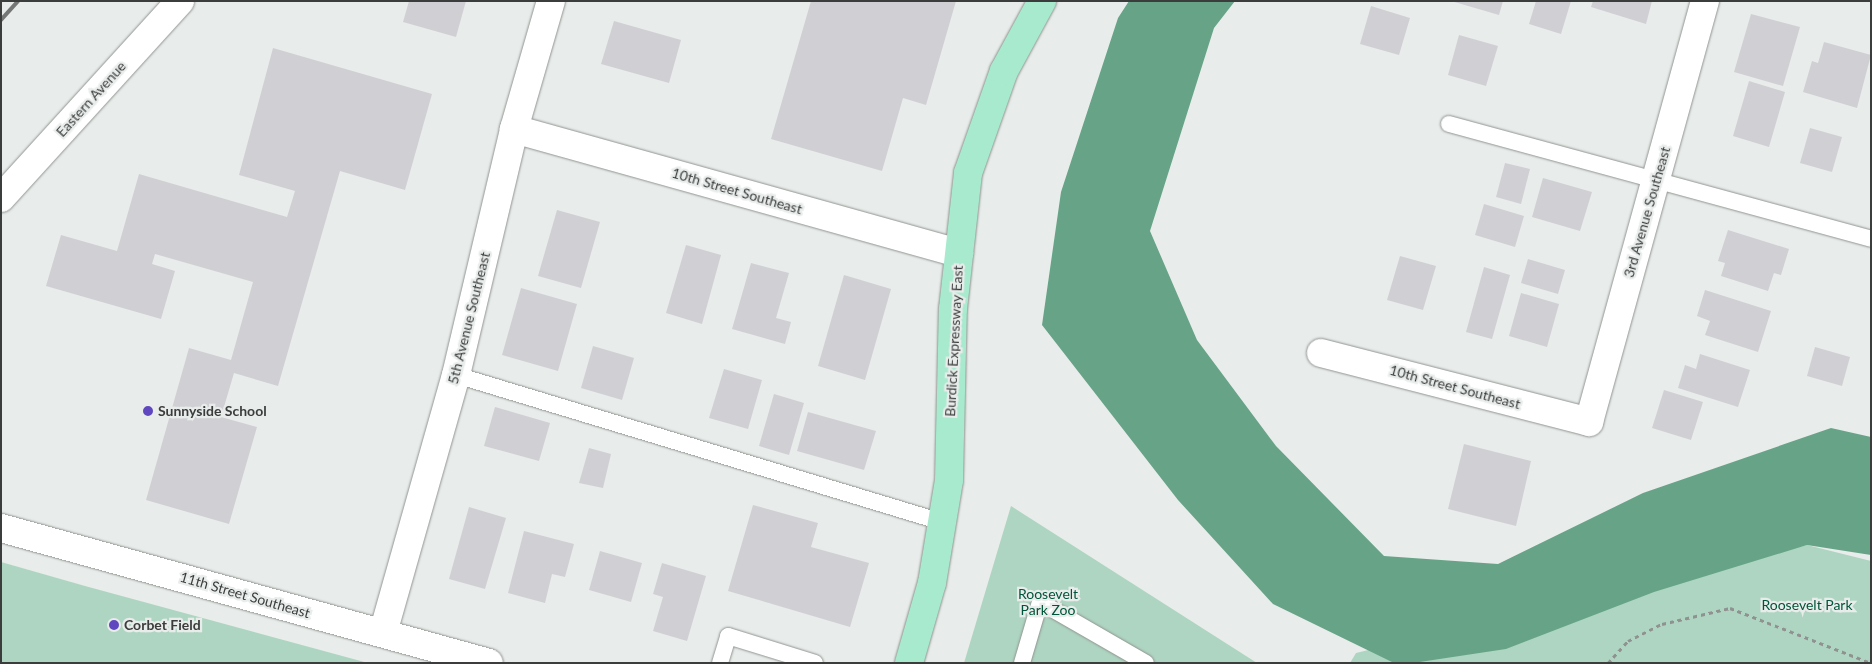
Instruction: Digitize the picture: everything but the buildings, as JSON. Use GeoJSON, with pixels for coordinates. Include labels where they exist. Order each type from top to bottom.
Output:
{"type":"FeatureCollection","features":[{"type":"Feature","properties":{"kind":"main road","name":"Burdick Expressway East"},"geometry":{"type":"LineString","coordinates":[[909,663],[932,583],[949,480],[953,309],[968,173],[1004,71],[1042,1]]}},
{"type":"Feature","properties":{"kind":"street","name":"Eastern Avenue"},"geometry":{"type":"LineString","coordinates":[[1,198],[180,1]]}},
{"type":"Feature","properties":{"kind":"street","name":"5th Avenue Southeast"},"geometry":{"type":"LineString","coordinates":[[382,633],[456,375],[514,129],[551,1]]}},
{"type":"Feature","properties":{"kind":"street","name":"3rd Avenue Southeast"},"geometry":{"type":"LineString","coordinates":[[1588,422],[1705,1]]}},
{"type":"Feature","properties":{"kind":"street","name":"10th Street Southeast"},"geometry":{"type":"LineString","coordinates":[[514,129],[959,253]]}},
{"type":"Feature","properties":{"kind":"street","name":"10th Street Southeast"},"geometry":{"type":"LineString","coordinates":[[1321,352],[1588,422]]}},
{"type":"Feature","properties":{"kind":"street","name":"11th Street Southeast"},"geometry":{"type":"LineString","coordinates":[[1,528],[489,663]]}},
{"type":"Feature","properties":{"kind":"lane"},"geometry":{"type":"LineString","coordinates":[[1449,124],[1871,239]]}},
{"type":"Feature","properties":{"kind":"lane"},"geometry":{"type":"LineString","coordinates":[[456,375],[942,522]]}},
{"type":"Feature","properties":{"kind":"lane"},"geometry":{"type":"LineString","coordinates":[[1022,663],[1040,602],[1146,663]]}},
{"type":"Feature","properties":{"kind":"lane"},"geometry":{"type":"LineString","coordinates":[[720,663],[728,636],[815,663]]}},
{"type":"Feature","properties":{"kind":"path"},"geometry":{"type":"LineString","coordinates":[[1608,663],[1628,641],[1662,624],[1730,608],[1871,663]]}},
{"type":"Feature","properties":{"kind":"green space","name":"Roosevelt Park Zoo"},"geometry":{"type":"Polygon","coordinates":[[[1011,506],[1257,663],[964,663],[1011,506]]]}},
{"type":"Feature","properties":{"kind":"green space","name":"Roosevelt Park"},"geometry":{"type":"Polygon","coordinates":[[[1807,545],[1871,561],[1871,663],[1350,663],[1356,653],[1807,545]]]}},
{"type":"Feature","properties":{"kind":"green space","name":"Corbet Field"},"geometry":{"type":"Polygon","coordinates":[[[1,562],[85,586],[368,663],[1,663],[1,562]]]}},
{"type":"Feature","properties":{"kind":"shaded area"},"geometry":{"type":"Polygon","coordinates":[[[1129,1],[1235,1],[1214,28],[1150,231],[1197,340],[1276,446],[1384,556],[1498,564],[1643,493],[1831,428],[1871,437],[1871,555],[1807,545],[1654,592],[1506,649],[1413,663],[1394,663],[1273,604],[1178,500],[1042,325],[1061,192],[1118,18],[1129,1]]]}},
{"type":"Feature","properties":{"kind":"railway"},"geometry":{"type":"LineString","coordinates":[[1,20],[18,1]]}},
{"type":"Feature","properties":{"kind":"place","name":"Sunnyside School"},"geometry":{"type":"Point","coordinates":[148,411]}},
{"type":"Feature","properties":{"kind":"place","name":"Corbet Field"},"geometry":{"type":"Point","coordinates":[114,625]}}]}
